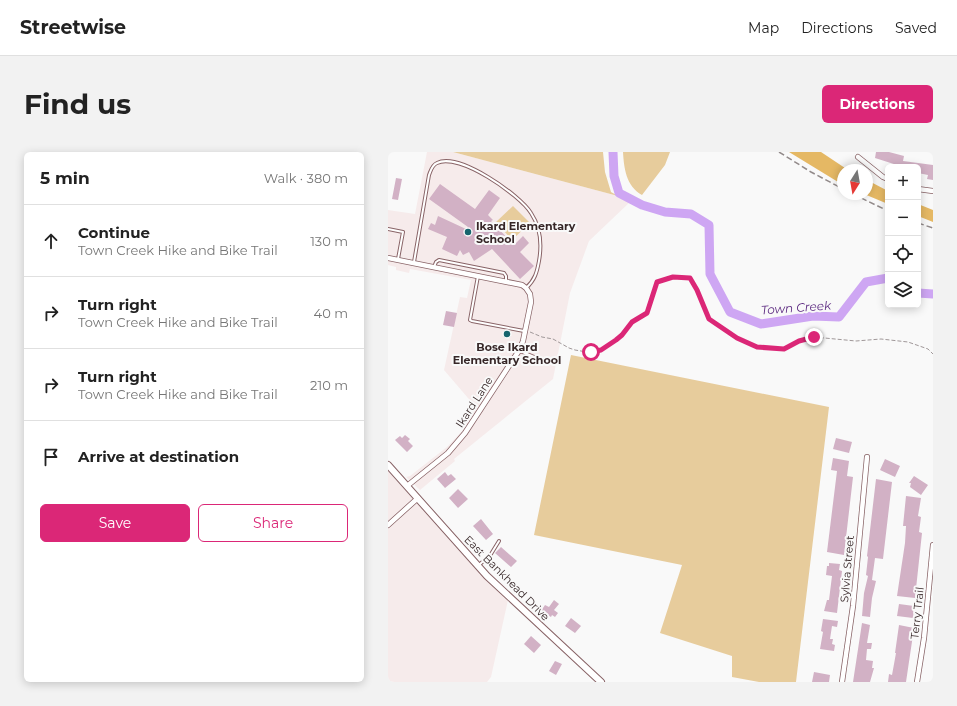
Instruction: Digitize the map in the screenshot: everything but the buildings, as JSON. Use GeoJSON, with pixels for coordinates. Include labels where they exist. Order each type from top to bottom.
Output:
{"type":"FeatureCollection","features":[{"type":"Feature","properties":{"kind":"street"},"geometry":{"type":"LineString","coordinates":[[858,157],[885,178]]}},
{"type":"Feature","properties":{"kind":"street"},"geometry":{"type":"LineString","coordinates":[[921,190],[933,192]]}},
{"type":"Feature","properties":{"kind":"street"},"geometry":{"type":"LineString","coordinates":[[388,258],[506,281],[522,285],[526,288]]}},
{"type":"Feature","properties":{"kind":"street","name":"Ikard Lane"},"geometry":{"type":"LineString","coordinates":[[408,486],[448,452],[465,433],[519,351],[523,341],[531,302],[531,297],[526,288]]}},
{"type":"Feature","properties":{"kind":"street","name":"Sylvia Street"},"geometry":{"type":"LineString","coordinates":[[842,682],[853,606],[867,456]]}},
{"type":"Feature","properties":{"kind":"street","name":"East Bankhead Drive"},"geometry":{"type":"LineString","coordinates":[[388,465],[478,565],[601,682]]}},
{"type":"Feature","properties":{"kind":"street"},"geometry":{"type":"LineString","coordinates":[[388,525],[418,498]]}},
{"type":"Feature","properties":{"kind":"street","name":"Terry Trail"},"geometry":{"type":"LineString","coordinates":[[917,682],[924,638],[933,545]]}},
{"type":"Feature","properties":{"kind":"lane"},"geometry":{"type":"LineString","coordinates":[[414,263],[429,175],[432,168],[436,163],[442,161],[465,165],[485,174],[522,203],[531,213],[537,225],[541,247],[536,278],[526,288]]}},
{"type":"Feature","properties":{"kind":"lane"},"geometry":{"type":"LineString","coordinates":[[388,229],[403,232],[397,260]]}},
{"type":"Feature","properties":{"kind":"lane"},"geometry":{"type":"LineString","coordinates":[[434,268],[436,262],[439,260],[502,272],[506,276],[506,281]]}},
{"type":"Feature","properties":{"kind":"lane"},"geometry":{"type":"LineString","coordinates":[[478,276],[470,320],[525,332]]}},
{"type":"Feature","properties":{"kind":"lane"},"geometry":{"type":"LineString","coordinates":[[519,351],[539,359]]}},
{"type":"Feature","properties":{"kind":"lane"},"geometry":{"type":"LineString","coordinates":[[478,565],[491,554],[499,541]]}},
{"type":"Feature","properties":{"kind":"path"},"geometry":{"type":"LineString","coordinates":[[525,332],[553,339],[575,350],[587,352],[601,350],[622,335],[632,322],[647,313],[657,282],[673,277],[690,278],[697,290],[709,319],[737,338],[757,347],[784,349],[799,341],[814,337],[856,341],[881,339],[908,342],[928,348],[933,354]]}},
{"type":"Feature","properties":{"kind":"shaded area","name":"Bose Ikard Elementary School"},"geometry":{"type":"Polygon","coordinates":[[[427,152],[453,152],[618,196],[630,202],[589,241],[570,293],[553,379],[454,459],[455,461],[420,490],[406,477],[410,476],[447,447],[464,429],[474,405],[444,370],[460,297],[467,298],[471,280],[410,269],[409,273],[396,270],[396,267],[388,265],[388,210],[415,214],[427,152]]]}},
{"type":"Feature","properties":{"kind":"shaded area"},"geometry":{"type":"Polygon","coordinates":[[[453,152],[603,152],[605,172],[611,192],[618,196],[453,152]]]}},
{"type":"Feature","properties":{"kind":"shaded area"},"geometry":{"type":"Polygon","coordinates":[[[623,152],[670,152],[665,165],[642,195],[632,187],[629,182],[625,170],[623,152]]]}},
{"type":"Feature","properties":{"kind":"shaded area"},"geometry":{"type":"Polygon","coordinates":[[[789,152],[821,152],[839,164],[837,164],[837,181],[789,152]]]}},
{"type":"Feature","properties":{"kind":"shaded area"},"geometry":{"type":"Polygon","coordinates":[[[873,183],[885,189],[885,203],[873,198],[873,183]]]}},
{"type":"Feature","properties":{"kind":"shaded area"},"geometry":{"type":"Polygon","coordinates":[[[921,205],[933,210],[933,222],[921,217],[921,205]]]}},
{"type":"Feature","properties":{"kind":"shaded area"},"geometry":{"type":"Polygon","coordinates":[[[513,206],[530,223],[512,240],[496,222],[513,206]]]}},
{"type":"Feature","properties":{"kind":"shaded area"},"geometry":{"type":"Polygon","coordinates":[[[571,355],[829,407],[796,682],[759,682],[732,677],[732,656],[660,633],[682,565],[534,535],[571,355]]]}},
{"type":"Feature","properties":{"kind":"shaded area"},"geometry":{"type":"Polygon","coordinates":[[[388,471],[463,555],[508,600],[491,677],[487,682],[388,682],[388,471]]]}},
{"type":"Feature","properties":{"kind":"waterway","name":"Town Creek"},"geometry":{"type":"LineString","coordinates":[[613,152],[614,176],[619,193],[642,205],[665,212],[691,214],[709,225],[710,274],[730,312],[761,324],[813,316],[839,317],[866,282],[885,279]]}},
{"type":"Feature","properties":{"kind":"waterway","name":"Town Creek"},"geometry":{"type":"LineString","coordinates":[[921,293],[933,294]]}},
{"type":"Feature","properties":{"kind":"railway"},"geometry":{"type":"LineString","coordinates":[[779,152],[837,186]]}},
{"type":"Feature","properties":{"kind":"railway"},"geometry":{"type":"LineString","coordinates":[[865,200],[885,210]]}},
{"type":"Feature","properties":{"kind":"railway"},"geometry":{"type":"LineString","coordinates":[[921,224],[933,228]]}},
{"type":"Feature","properties":{"kind":"place","name":"Ikard Elementary School"},"geometry":{"type":"Point","coordinates":[468,232]}},
{"type":"Feature","properties":{"kind":"place","name":"Bose Ikard Elementary School"},"geometry":{"type":"Point","coordinates":[507,334]}},
{"type":"Feature","properties":{"kind":"route"},"geometry":{"type":"LineString","coordinates":[[591,352],[601,350],[616,340],[632,322],[647,313],[657,282],[673,277],[690,278],[697,290],[709,319],[737,338],[757,347],[784,349],[799,341],[814,337]]}}]}
